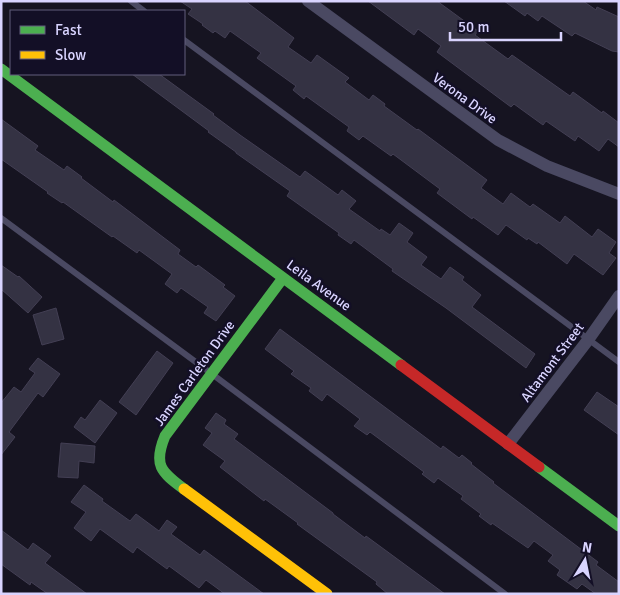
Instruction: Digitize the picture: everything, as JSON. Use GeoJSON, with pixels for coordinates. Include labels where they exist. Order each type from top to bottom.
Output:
{"type":"FeatureCollection","features":[{"type":"Feature","properties":{"kind":"street","name":"Verona Drive"},"geometry":{"type":"LineString","coordinates":[[308,1],[498,140],[547,166],[619,194]]}},
{"type":"Feature","properties":{"kind":"street","name":"Leila Avenue"},"geometry":{"type":"LineString","coordinates":[[1,69],[619,526]]}},
{"type":"Feature","properties":{"kind":"street","name":"James Carleton Drive"},"geometry":{"type":"LineString","coordinates":[[283,278],[165,436],[158,451],[160,465],[167,476],[327,594]]}},
{"type":"Feature","properties":{"kind":"street","name":"Altamont Street"},"geometry":{"type":"LineString","coordinates":[[508,444],[588,340],[619,296]]}},
{"type":"Feature","properties":{"kind":"lane"},"geometry":{"type":"LineString","coordinates":[[131,1],[143,10]]}},
{"type":"Feature","properties":{"kind":"lane"},"geometry":{"type":"LineString","coordinates":[[185,41],[619,362]]}},
{"type":"Feature","properties":{"kind":"lane"},"geometry":{"type":"LineString","coordinates":[[1,218],[505,594]]}},
{"type":"Feature","properties":{"kind":"building"},"geometry":{"type":"Polygon","coordinates":[[[180,1],[245,1],[294,38],[288,47],[311,63],[317,55],[349,78],[345,82],[369,100],[373,95],[385,104],[384,106],[487,180],[481,188],[503,204],[511,193],[530,207],[533,204],[560,223],[565,216],[592,237],[598,229],[616,242],[609,253],[616,258],[603,275],[574,254],[567,264],[538,242],[537,244],[528,238],[527,240],[506,225],[498,235],[473,217],[472,219],[437,193],[440,189],[393,154],[391,156],[363,136],[359,140],[347,131],[349,127],[306,96],[304,99],[293,90],[296,86],[257,58],[261,53],[230,31],[225,38],[215,31],[213,33],[202,25],[188,14],[192,9],[180,1]]]}},
{"type":"Feature","properties":{"kind":"building"},"geometry":{"type":"Polygon","coordinates":[[[368,1],[437,1],[478,31],[475,35],[508,59],[512,55],[570,96],[573,92],[619,123],[619,147],[608,139],[599,151],[578,136],[575,141],[546,121],[543,125],[514,104],[511,107],[437,52],[441,46],[418,29],[414,35],[368,1]]]}},
{"type":"Feature","properties":{"kind":"building"},"geometry":{"type":"Polygon","coordinates":[[[504,1],[583,1],[596,10],[597,7],[619,17],[619,52],[612,51],[575,33],[572,36],[542,16],[538,21],[527,13],[525,16],[504,1]]]}},
{"type":"Feature","properties":{"kind":"building"},"geometry":{"type":"Polygon","coordinates":[[[133,75],[160,75],[300,177],[305,171],[338,195],[342,190],[356,201],[349,209],[380,231],[381,229],[390,235],[399,223],[413,233],[407,242],[427,257],[421,265],[441,279],[450,267],[464,277],[462,280],[481,295],[472,307],[535,354],[526,368],[446,308],[392,271],[393,269],[354,240],[351,244],[338,235],[339,233],[287,196],[290,191],[236,153],[133,75]]]}},
{"type":"Feature","properties":{"kind":"building"},"geometry":{"type":"Polygon","coordinates":[[[1,119],[38,146],[35,150],[64,170],[67,166],[180,250],[178,254],[196,267],[198,265],[225,285],[223,287],[235,296],[216,321],[204,313],[208,307],[181,288],[177,293],[165,284],[172,274],[139,250],[137,253],[112,237],[1,159],[1,119]]]}},
{"type":"Feature","properties":{"kind":"building"},"geometry":{"type":"Polygon","coordinates":[[[1,265],[19,276],[42,297],[28,313],[1,289],[1,265]]]}},
{"type":"Feature","properties":{"kind":"building"},"geometry":{"type":"Polygon","coordinates":[[[56,308],[64,339],[42,345],[33,315],[56,308]]]}},
{"type":"Feature","properties":{"kind":"building"},"geometry":{"type":"Polygon","coordinates":[[[280,329],[441,449],[443,446],[459,458],[462,455],[493,483],[598,562],[596,565],[619,582],[619,594],[596,594],[582,584],[577,589],[557,575],[560,570],[548,561],[553,555],[534,541],[528,548],[492,523],[491,525],[479,516],[481,514],[461,499],[463,496],[438,478],[434,483],[422,474],[424,472],[370,432],[367,435],[354,426],[360,419],[327,394],[322,401],[309,391],[311,388],[291,374],[294,371],[265,349],[280,329]]]}},
{"type":"Feature","properties":{"kind":"building"},"geometry":{"type":"Polygon","coordinates":[[[157,351],[173,363],[136,415],[119,402],[157,351]]]}},
{"type":"Feature","properties":{"kind":"building"},"geometry":{"type":"Polygon","coordinates":[[[38,358],[60,374],[43,397],[38,393],[9,432],[15,437],[1,455],[1,403],[14,387],[21,392],[35,373],[29,369],[38,358]]]}},
{"type":"Feature","properties":{"kind":"building"},"geometry":{"type":"Polygon","coordinates":[[[597,392],[619,407],[619,435],[584,410],[597,392]]]}},
{"type":"Feature","properties":{"kind":"building"},"geometry":{"type":"Polygon","coordinates":[[[100,400],[117,413],[95,443],[74,427],[81,417],[85,420],[100,400]]]}},
{"type":"Feature","properties":{"kind":"building"},"geometry":{"type":"Polygon","coordinates":[[[216,413],[226,420],[224,424],[238,434],[234,439],[365,538],[366,536],[445,594],[388,594],[376,584],[377,582],[220,467],[225,461],[203,445],[212,433],[205,428],[216,413]]]}},
{"type":"Feature","properties":{"kind":"building"},"geometry":{"type":"Polygon","coordinates":[[[61,443],[95,446],[94,463],[79,461],[78,478],[58,477],[61,443]]]}},
{"type":"Feature","properties":{"kind":"building"},"geometry":{"type":"Polygon","coordinates":[[[84,485],[103,499],[102,501],[130,521],[136,514],[159,531],[167,520],[177,527],[171,534],[200,555],[204,550],[264,594],[225,594],[206,580],[199,588],[169,566],[167,569],[137,547],[133,553],[100,529],[91,541],[74,528],[86,512],[71,502],[84,485]]]}},
{"type":"Feature","properties":{"kind":"building"},"geometry":{"type":"Polygon","coordinates":[[[1,530],[28,550],[33,543],[51,556],[45,563],[87,594],[48,594],[31,582],[30,585],[1,564],[1,530]]]}},
{"type":"Feature","properties":{"kind":"traffic: fast"},"geometry":{"type":"LineString","coordinates":[[1,69],[401,365]]}},
{"type":"Feature","properties":{"kind":"traffic: fast"},"geometry":{"type":"LineString","coordinates":[[184,489],[170,478],[161,467],[161,446],[165,436],[283,278]]}},
{"type":"Feature","properties":{"kind":"traffic: fast"},"geometry":{"type":"LineString","coordinates":[[539,467],[619,526]]}},
{"type":"Feature","properties":{"kind":"traffic: slow"},"geometry":{"type":"LineString","coordinates":[[184,489],[327,594]]}},
{"type":"Feature","properties":{"kind":"traffic: jam"},"geometry":{"type":"LineString","coordinates":[[401,365],[539,467]]}}]}
